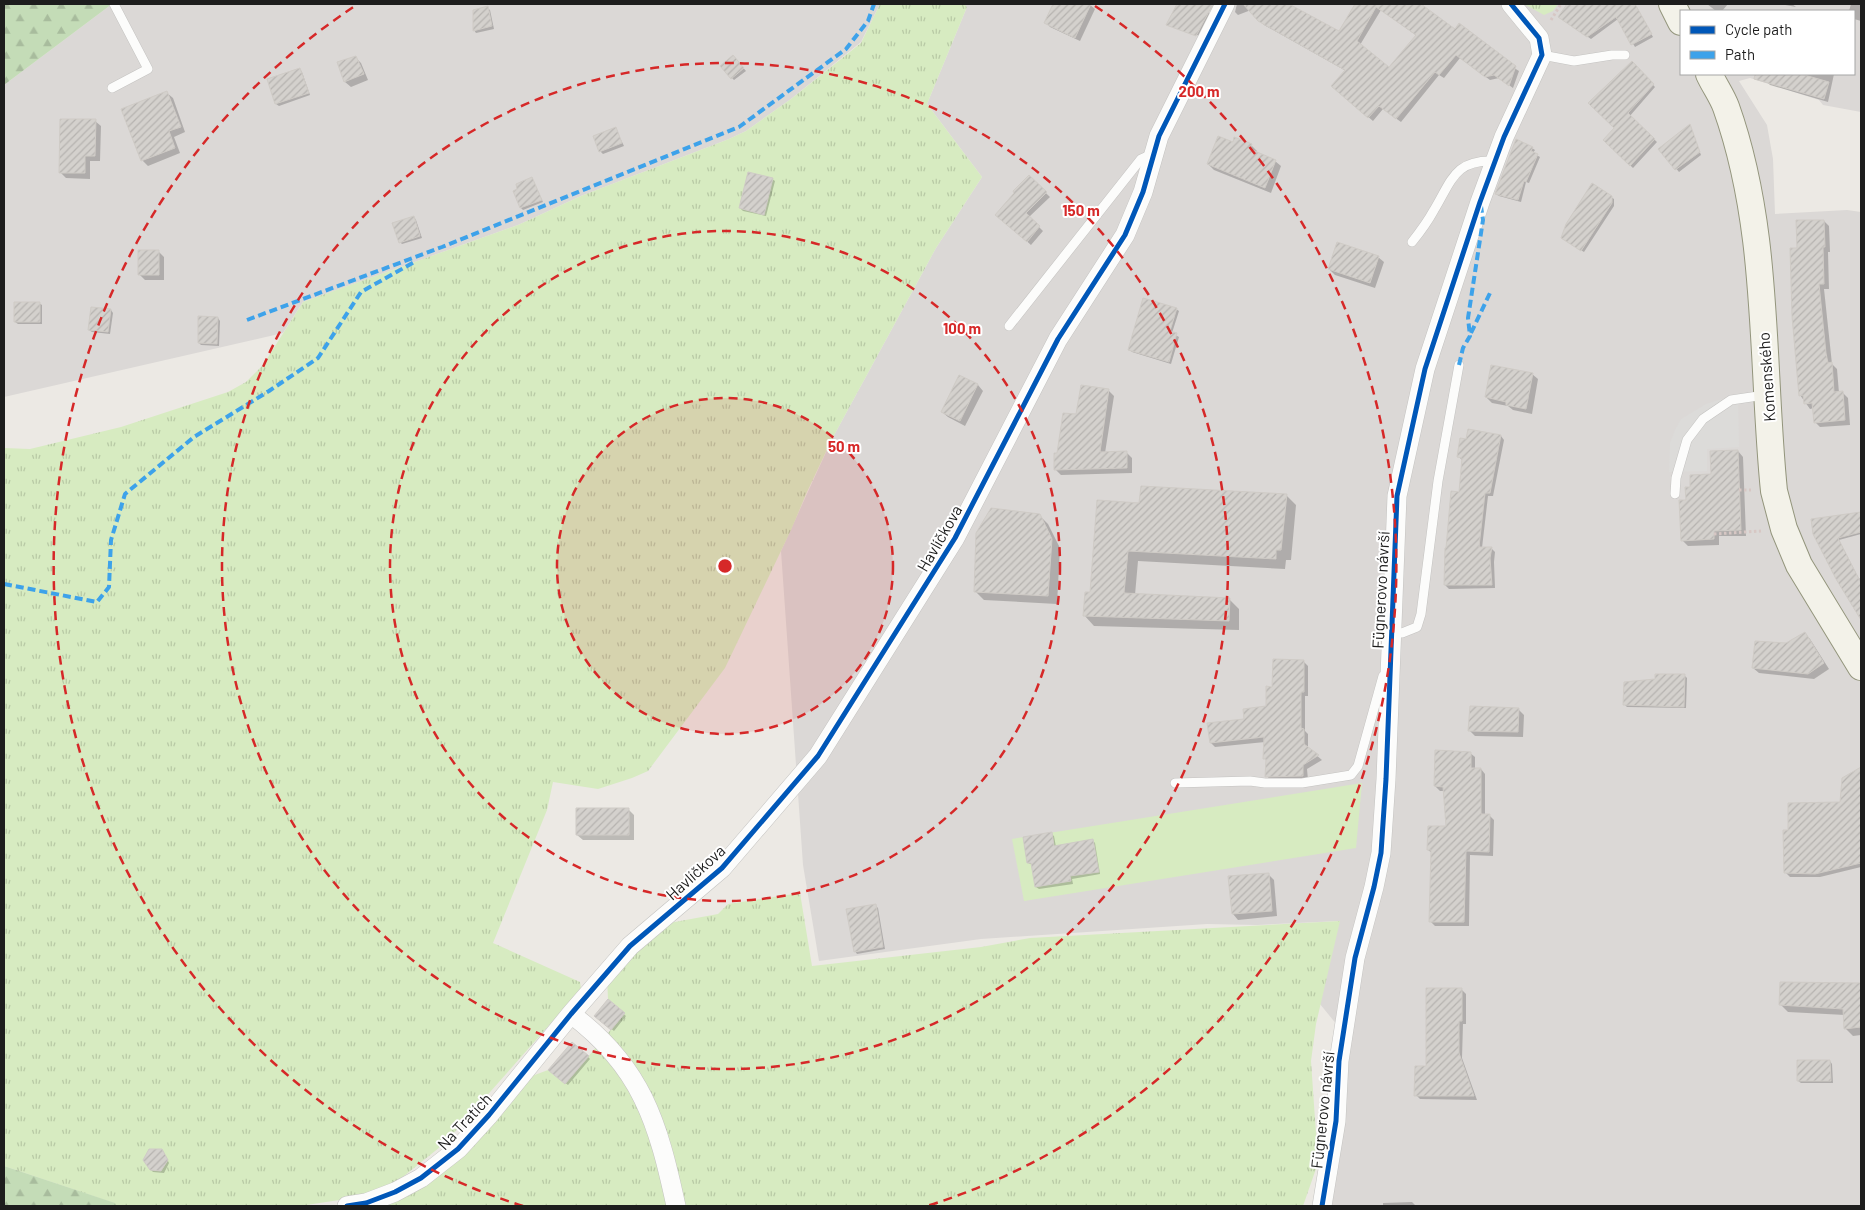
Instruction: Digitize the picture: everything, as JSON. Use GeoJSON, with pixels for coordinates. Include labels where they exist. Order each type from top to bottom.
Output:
{"type":"FeatureCollection","features":[{"type":"Feature","properties":{"kind":"main road"},"geometry":{"type":"LineString","coordinates":[[1672,4],[1680,20]]}},
{"type":"Feature","properties":{"kind":"main road","name":"Komenského"},"geometry":{"type":"LineString","coordinates":[[1710,75],[1726,106],[1745,170],[1757,244],[1774,491],[1784,529],[1799,564],[1861,667]]}},
{"type":"Feature","properties":{"kind":"street","name":"Havlíčkova"},"geometry":{"type":"LineString","coordinates":[[571,1014],[630,946],[722,868],[818,756],[954,538],[1058,339],[1125,235],[1143,192],[1159,136],[1225,4]]}},
{"type":"Feature","properties":{"kind":"street"},"geometry":{"type":"LineString","coordinates":[[1511,4],[1539,38],[1542,55]]}},
{"type":"Feature","properties":{"kind":"street","name":"Fügnerovo návrší"},"geometry":{"type":"LineString","coordinates":[[1322,1206],[1336,1121],[1339,1062],[1355,958],[1380,853],[1386,779],[1397,496],[1425,369],[1480,202],[1519,103],[1542,55]]}},
{"type":"Feature","properties":{"kind":"street"},"geometry":{"type":"LineString","coordinates":[[571,1014],[601,1038],[635,1080],[659,1137],[668,1167],[676,1206]]}},
{"type":"Feature","properties":{"kind":"street","name":"Na Tratích"},"geometry":{"type":"LineString","coordinates":[[347,1206],[366,1203],[395,1192],[427,1174],[458,1150],[571,1014]]}},
{"type":"Feature","properties":{"kind":"lane"},"geometry":{"type":"LineString","coordinates":[[112,88],[148,68],[114,4]]}},
{"type":"Feature","properties":{"kind":"lane"},"geometry":{"type":"LineString","coordinates":[[1542,55],[1574,61],[1612,55],[1625,55]]}},
{"type":"Feature","properties":{"kind":"lane"},"geometry":{"type":"LineString","coordinates":[[1009,326],[1141,159],[1154,153]]}},
{"type":"Feature","properties":{"kind":"lane"},"geometry":{"type":"LineString","coordinates":[[1412,242],[1460,168],[1473,162],[1496,160]]}},
{"type":"Feature","properties":{"kind":"lane"},"geometry":{"type":"LineString","coordinates":[[1391,632],[1402,633],[1417,627],[1421,614],[1438,481],[1459,365]]}},
{"type":"Feature","properties":{"kind":"lane"},"geometry":{"type":"LineString","coordinates":[[1675,494],[1676,478],[1687,440],[1704,419],[1731,400],[1768,394]]}},
{"type":"Feature","properties":{"kind":"lane"},"geometry":{"type":"LineString","coordinates":[[1175,783],[1250,781],[1302,783],[1352,774],[1358,766],[1390,652]]}},
{"type":"Feature","properties":{"kind":"path"},"geometry":{"type":"LineString","coordinates":[[1714,534],[1750,532]]}},
{"type":"Feature","properties":{"kind":"shaded area"},"geometry":{"type":"Polygon","coordinates":[[[112,4],[880,4],[861,42],[791,99],[746,131],[729,139],[581,196],[518,225],[303,302],[283,333],[4,397],[4,85],[112,4]]]}},
{"type":"Feature","properties":{"kind":"shaded area"},"geometry":{"type":"Polygon","coordinates":[[[964,4],[1861,4],[1861,112],[1823,105],[1819,100],[1750,78],[1739,81],[1767,125],[1773,159],[1775,214],[1847,210],[1861,212],[1861,1206],[1327,1206],[1346,1036],[1320,1004],[1339,921],[1257,925],[1207,924],[981,939],[819,961],[803,865],[781,551],[832,439],[936,248],[982,177],[927,104],[967,7],[964,4]]]}},
{"type":"Feature","properties":{"kind":"shaded area"},"geometry":{"type":"Polygon","coordinates":[[[1738,394],[1739,447],[1707,449],[1707,471],[1669,472],[1670,443],[1681,419],[1706,404],[1738,394]]]}},
{"type":"Feature","properties":{"kind":"green space"},"geometry":{"type":"Polygon","coordinates":[[[4,4],[112,4],[4,85],[4,4]]]}},
{"type":"Feature","properties":{"kind":"green space"},"geometry":{"type":"Polygon","coordinates":[[[880,4],[964,4],[967,7],[927,104],[982,177],[936,248],[832,439],[725,668],[648,771],[598,789],[553,782],[547,810],[493,943],[580,982],[581,989],[445,1143],[399,1180],[359,1197],[300,1206],[116,1206],[114,1203],[4,1166],[4,448],[30,449],[121,427],[228,392],[246,382],[263,365],[303,302],[518,225],[581,196],[746,131],[791,99],[861,43],[880,4]]]}},
{"type":"Feature","properties":{"kind":"green space"},"geometry":{"type":"Polygon","coordinates":[[[1524,4],[1558,4],[1553,11],[1544,15],[1524,4]]]}},
{"type":"Feature","properties":{"kind":"green space"},"geometry":{"type":"Polygon","coordinates":[[[1362,783],[1356,848],[1024,901],[1012,839],[1362,783]]]}},
{"type":"Feature","properties":{"kind":"green space"},"geometry":{"type":"Polygon","coordinates":[[[800,893],[812,966],[981,947],[1030,938],[1340,921],[1316,1024],[1311,1061],[1318,1163],[1303,1206],[383,1206],[413,1193],[532,1076],[548,1070],[565,1084],[625,1013],[608,999],[607,978],[664,924],[718,914],[728,904],[800,893]]]}},
{"type":"Feature","properties":{"kind":"green space"},"geometry":{"type":"Polygon","coordinates":[[[4,1166],[115,1203],[116,1206],[4,1206],[4,1166]]]}},
{"type":"Feature","properties":{"kind":"building"},"geometry":{"type":"Polygon","coordinates":[[[1053,4],[1091,4],[1075,38],[1044,23],[1053,4]]]}},
{"type":"Feature","properties":{"kind":"building"},"geometry":{"type":"Polygon","coordinates":[[[1177,4],[1213,4],[1196,36],[1166,25],[1177,4]]]}},
{"type":"Feature","properties":{"kind":"building"},"geometry":{"type":"Polygon","coordinates":[[[1243,4],[1289,4],[1339,31],[1355,4],[1421,4],[1455,29],[1459,23],[1516,66],[1509,86],[1494,75],[1485,77],[1456,55],[1439,75],[1435,72],[1396,119],[1379,106],[1368,118],[1331,86],[1345,70],[1258,21],[1243,4]],[[1376,7],[1357,41],[1389,67],[1416,35],[1376,7]]]}},
{"type":"Feature","properties":{"kind":"building"},"geometry":{"type":"Polygon","coordinates":[[[1567,4],[1635,4],[1652,34],[1631,45],[1616,17],[1587,37],[1558,17],[1567,4]]]}},
{"type":"Feature","properties":{"kind":"building"},"geometry":{"type":"Polygon","coordinates":[[[488,6],[492,26],[473,31],[473,10],[488,6]]]}},
{"type":"Feature","properties":{"kind":"building"},"geometry":{"type":"Polygon","coordinates":[[[733,55],[744,68],[731,79],[720,66],[733,55]]]}},
{"type":"Feature","properties":{"kind":"building"},"geometry":{"type":"Polygon","coordinates":[[[356,56],[364,74],[344,82],[337,62],[356,56]]]}},
{"type":"Feature","properties":{"kind":"building"},"geometry":{"type":"Polygon","coordinates":[[[1632,61],[1654,84],[1628,113],[1655,139],[1630,166],[1603,140],[1614,128],[1588,103],[1632,61]]]}},
{"type":"Feature","properties":{"kind":"building"},"geometry":{"type":"Polygon","coordinates":[[[300,68],[309,93],[275,104],[267,79],[300,68]]]}},
{"type":"Feature","properties":{"kind":"building"},"geometry":{"type":"Polygon","coordinates":[[[1755,75],[1804,75],[1829,82],[1824,99],[1754,79],[1755,75]]]}},
{"type":"Feature","properties":{"kind":"building"},"geometry":{"type":"Polygon","coordinates":[[[167,91],[181,127],[169,131],[175,148],[141,161],[121,109],[167,91]]]}},
{"type":"Feature","properties":{"kind":"building"},"geometry":{"type":"Polygon","coordinates":[[[60,119],[96,119],[95,156],[85,156],[85,173],[59,173],[60,119]]]}},
{"type":"Feature","properties":{"kind":"building"},"geometry":{"type":"Polygon","coordinates":[[[1690,124],[1700,152],[1675,170],[1658,149],[1690,124]]]}},
{"type":"Feature","properties":{"kind":"building"},"geometry":{"type":"Polygon","coordinates":[[[616,127],[622,143],[599,152],[593,136],[616,127]]]}},
{"type":"Feature","properties":{"kind":"building"},"geometry":{"type":"Polygon","coordinates":[[[1218,136],[1233,142],[1234,137],[1252,144],[1250,149],[1276,160],[1265,188],[1207,164],[1218,136]]]}},
{"type":"Feature","properties":{"kind":"building"},"geometry":{"type":"Polygon","coordinates":[[[1516,139],[1533,147],[1531,151],[1538,154],[1526,182],[1524,181],[1518,200],[1495,194],[1516,139]]]}},
{"type":"Feature","properties":{"kind":"building"},"geometry":{"type":"Polygon","coordinates":[[[748,172],[773,178],[764,215],[739,208],[748,172]]]}},
{"type":"Feature","properties":{"kind":"building"},"geometry":{"type":"Polygon","coordinates":[[[1029,175],[1047,192],[1026,213],[1040,226],[1027,242],[995,215],[1014,193],[1013,191],[1029,175]]]}},
{"type":"Feature","properties":{"kind":"building"},"geometry":{"type":"Polygon","coordinates":[[[532,177],[542,200],[520,208],[513,191],[517,189],[516,184],[532,177]]]}},
{"type":"Feature","properties":{"kind":"building"},"geometry":{"type":"Polygon","coordinates":[[[1592,183],[1612,196],[1612,203],[1581,251],[1561,238],[1566,224],[1592,183]]]}},
{"type":"Feature","properties":{"kind":"building"},"geometry":{"type":"Polygon","coordinates":[[[414,216],[420,236],[399,243],[392,223],[414,216]]]}},
{"type":"Feature","properties":{"kind":"building"},"geometry":{"type":"Polygon","coordinates":[[[1796,220],[1824,220],[1824,284],[1819,284],[1826,353],[1828,363],[1832,362],[1834,392],[1843,391],[1845,420],[1814,423],[1812,403],[1804,404],[1803,395],[1799,396],[1792,316],[1790,248],[1797,248],[1796,220]]]}},
{"type":"Feature","properties":{"kind":"building"},"geometry":{"type":"Polygon","coordinates":[[[1337,242],[1379,256],[1370,283],[1328,269],[1337,242]]]}},
{"type":"Feature","properties":{"kind":"building"},"geometry":{"type":"Polygon","coordinates":[[[138,250],[159,250],[159,275],[138,275],[138,250]]]}},
{"type":"Feature","properties":{"kind":"building"},"geometry":{"type":"Polygon","coordinates":[[[1143,298],[1177,308],[1170,331],[1177,333],[1169,362],[1128,350],[1143,298]]]}},
{"type":"Feature","properties":{"kind":"building"},"geometry":{"type":"Polygon","coordinates":[[[14,302],[40,302],[40,322],[14,322],[14,302]]]}},
{"type":"Feature","properties":{"kind":"building"},"geometry":{"type":"Polygon","coordinates":[[[91,307],[111,309],[108,332],[88,330],[91,307]]]}},
{"type":"Feature","properties":{"kind":"building"},"geometry":{"type":"Polygon","coordinates":[[[198,316],[218,317],[217,344],[198,343],[198,316]]]}},
{"type":"Feature","properties":{"kind":"building"},"geometry":{"type":"Polygon","coordinates":[[[1491,365],[1533,373],[1526,409],[1506,405],[1506,402],[1485,397],[1491,365]]]}},
{"type":"Feature","properties":{"kind":"building"},"geometry":{"type":"Polygon","coordinates":[[[959,375],[978,384],[960,421],[941,412],[959,375]]]}},
{"type":"Feature","properties":{"kind":"building"},"geometry":{"type":"Polygon","coordinates":[[[1081,385],[1109,389],[1100,452],[1127,451],[1127,468],[1054,470],[1054,453],[1057,453],[1063,413],[1076,414],[1081,385]]]}},
{"type":"Feature","properties":{"kind":"building"},"geometry":{"type":"Polygon","coordinates":[[[1468,429],[1501,435],[1490,493],[1485,493],[1479,547],[1492,547],[1490,558],[1492,585],[1444,585],[1445,548],[1451,491],[1459,492],[1462,458],[1457,457],[1460,438],[1466,439],[1468,429]]]}},
{"type":"Feature","properties":{"kind":"building"},"geometry":{"type":"Polygon","coordinates":[[[1738,450],[1741,530],[1714,531],[1714,539],[1681,541],[1679,500],[1686,500],[1685,487],[1690,487],[1690,475],[1711,474],[1710,451],[1738,450]]]}},
{"type":"Feature","properties":{"kind":"building"},"geometry":{"type":"Polygon","coordinates":[[[1141,486],[1287,494],[1281,550],[1276,550],[1276,559],[1128,551],[1124,593],[1230,598],[1229,621],[1083,616],[1085,592],[1090,592],[1097,500],[1139,503],[1141,486]]]}},
{"type":"Feature","properties":{"kind":"building"},"geometry":{"type":"Polygon","coordinates":[[[991,508],[1040,514],[1052,539],[1048,596],[974,592],[976,533],[991,508]]]}},
{"type":"Feature","properties":{"kind":"building"},"geometry":{"type":"Polygon","coordinates":[[[1861,512],[1861,532],[1838,538],[1861,583],[1861,620],[1836,579],[1813,534],[1811,519],[1861,512]]]}},
{"type":"Feature","properties":{"kind":"building"},"geometry":{"type":"Polygon","coordinates":[[[1805,632],[1824,663],[1808,674],[1752,668],[1755,641],[1786,643],[1805,632]]]}},
{"type":"Feature","properties":{"kind":"building"},"geometry":{"type":"Polygon","coordinates":[[[1273,659],[1304,660],[1304,692],[1301,692],[1301,728],[1304,729],[1304,744],[1319,755],[1303,765],[1303,776],[1265,777],[1266,759],[1263,759],[1264,737],[1210,743],[1207,723],[1244,719],[1243,709],[1266,706],[1266,686],[1272,687],[1273,659]]]}},
{"type":"Feature","properties":{"kind":"building"},"geometry":{"type":"Polygon","coordinates":[[[1655,674],[1685,674],[1684,707],[1623,705],[1624,682],[1655,679],[1655,674]]]}},
{"type":"Feature","properties":{"kind":"building"},"geometry":{"type":"Polygon","coordinates":[[[1470,706],[1519,708],[1518,732],[1468,731],[1470,706]]]}},
{"type":"Feature","properties":{"kind":"building"},"geometry":{"type":"Polygon","coordinates":[[[1435,750],[1471,752],[1471,768],[1481,768],[1481,814],[1490,814],[1489,852],[1466,851],[1464,922],[1429,922],[1431,850],[1427,850],[1428,826],[1446,826],[1443,787],[1434,786],[1435,750]]]}},
{"type":"Feature","properties":{"kind":"building"},"geometry":{"type":"Polygon","coordinates":[[[1861,767],[1861,863],[1815,874],[1784,873],[1783,830],[1788,830],[1788,803],[1840,802],[1842,778],[1861,767]]]}},
{"type":"Feature","properties":{"kind":"building"},"geometry":{"type":"Polygon","coordinates":[[[576,808],[629,808],[629,835],[576,835],[576,808]]]}},
{"type":"Feature","properties":{"kind":"building"},"geometry":{"type":"Polygon","coordinates":[[[1052,832],[1054,846],[1093,839],[1099,872],[1070,876],[1071,881],[1035,887],[1031,863],[1027,863],[1023,837],[1052,832]]]}},
{"type":"Feature","properties":{"kind":"building"},"geometry":{"type":"Polygon","coordinates":[[[1269,873],[1272,911],[1232,914],[1228,876],[1269,873]]]}},
{"type":"Feature","properties":{"kind":"building"},"geometry":{"type":"Polygon","coordinates":[[[876,904],[883,947],[854,952],[846,909],[876,904]]]}},
{"type":"Feature","properties":{"kind":"building"},"geometry":{"type":"Polygon","coordinates":[[[1780,982],[1861,983],[1861,1027],[1844,1029],[1843,1009],[1779,1005],[1780,982]]]}},
{"type":"Feature","properties":{"kind":"building"},"geometry":{"type":"Polygon","coordinates":[[[1426,988],[1462,988],[1462,1021],[1459,1021],[1459,1053],[1474,1096],[1414,1096],[1415,1066],[1426,1066],[1426,988]]]}},
{"type":"Feature","properties":{"kind":"building"},"geometry":{"type":"Polygon","coordinates":[[[608,999],[625,1013],[611,1030],[594,1016],[608,999]]]}},
{"type":"Feature","properties":{"kind":"building"},"geometry":{"type":"Polygon","coordinates":[[[572,1042],[589,1056],[565,1084],[548,1070],[572,1042]]]}},
{"type":"Feature","properties":{"kind":"building"},"geometry":{"type":"Polygon","coordinates":[[[1797,1060],[1830,1060],[1831,1081],[1797,1081],[1797,1060]]]}},
{"type":"Feature","properties":{"kind":"building"},"geometry":{"type":"Polygon","coordinates":[[[149,1149],[162,1149],[168,1160],[161,1171],[150,1170],[143,1160],[149,1149]]]}},
{"type":"Feature","properties":{"kind":"marked path"},"geometry":{"type":"LineString","coordinates":[[247,320],[442,247],[739,127],[846,49],[868,21],[874,4]]}},
{"type":"Feature","properties":{"kind":"marked path"},"geometry":{"type":"LineString","coordinates":[[1459,365],[1463,348],[1470,336],[1468,318],[1483,220],[1481,206]]}},
{"type":"Feature","properties":{"kind":"marked path"},"geometry":{"type":"LineString","coordinates":[[4,584],[97,602],[109,587],[111,540],[125,494],[194,437],[269,391],[318,358],[361,292],[416,261]]}},
{"type":"Feature","properties":{"kind":"marked path"},"geometry":{"type":"LineString","coordinates":[[1471,333],[1490,293]]}},
{"type":"Feature","properties":{"kind":"cycle path"},"geometry":{"type":"LineString","coordinates":[[347,1206],[366,1203],[395,1192],[421,1178],[458,1149],[489,1115],[571,1014],[630,946],[722,868],[818,756],[955,538],[1058,339],[1125,235],[1143,192],[1159,136],[1225,4]]}},
{"type":"Feature","properties":{"kind":"cycle path"},"geometry":{"type":"LineString","coordinates":[[1322,1206],[1336,1121],[1339,1061],[1355,958],[1381,853],[1386,779],[1397,496],[1425,369],[1480,202],[1504,137],[1542,55],[1539,38],[1511,4]]}}]}
